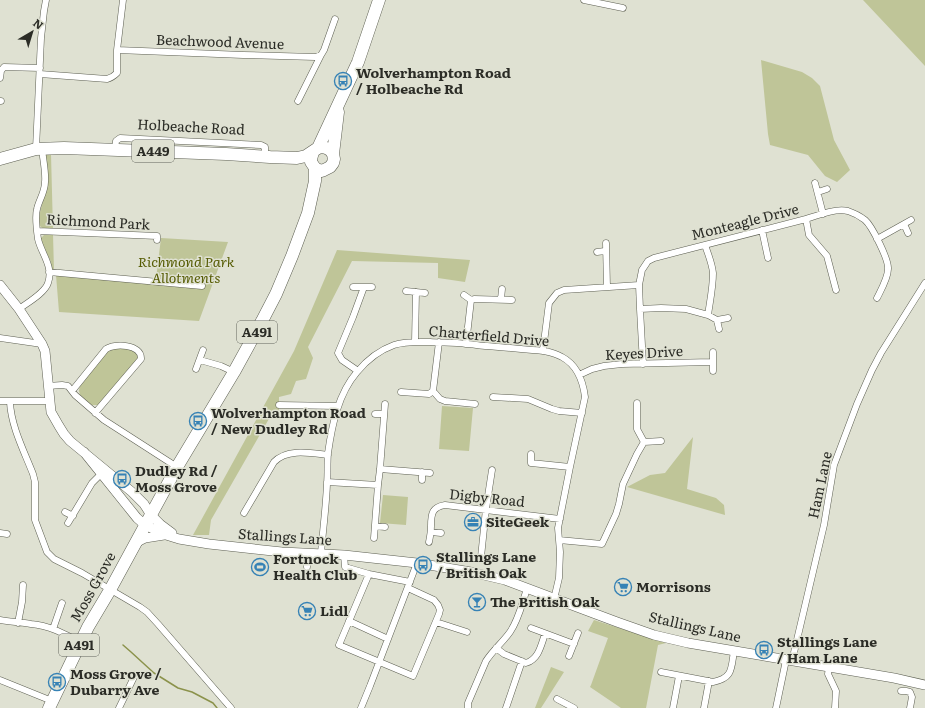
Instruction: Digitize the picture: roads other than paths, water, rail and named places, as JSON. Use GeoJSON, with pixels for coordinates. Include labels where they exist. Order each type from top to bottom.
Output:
{"type":"FeatureCollection","features":[{"type":"Feature","properties":{"kind":"highway"},"geometry":{"type":"LineString","coordinates":[[340,101],[336,125],[333,163],[330,167],[321,171],[314,167],[311,159],[358,62],[379,0]]}},
{"type":"Feature","properties":{"kind":"highway"},"geometry":{"type":"LineString","coordinates":[[315,150],[322,147],[330,150],[333,154]]}},
{"type":"Feature","properties":{"kind":"highway","name":"Holbeache Road"},"geometry":{"type":"LineString","coordinates":[[39,149],[64,148],[268,157],[302,157],[315,150]]}},
{"type":"Feature","properties":{"kind":"highway","name":"A449"},"geometry":{"type":"LineString","coordinates":[[0,159],[39,149]]}},
{"type":"Feature","properties":{"kind":"highway","name":"Holbeache Road"},"geometry":{"type":"LineString","coordinates":[[268,157],[314,167]]}},
{"type":"Feature","properties":{"kind":"highway","name":"A491"},"geometry":{"type":"LineString","coordinates":[[308,213],[315,181],[314,167]]}},
{"type":"Feature","properties":{"kind":"highway","name":"A491"},"geometry":{"type":"LineString","coordinates":[[148,520],[177,467],[262,322],[276,294],[308,213],[330,167]]}},
{"type":"Feature","properties":{"kind":"highway","name":"Moss Grove"},"geometry":{"type":"LineString","coordinates":[[51,705],[80,643],[148,520]]}},
{"type":"Feature","properties":{"kind":"main road"},"geometry":{"type":"LineString","coordinates":[[0,285],[19,309],[42,344],[45,351],[51,412],[64,434],[144,504],[148,520],[137,518],[84,452]]}},
{"type":"Feature","properties":{"kind":"main road"},"geometry":{"type":"LineString","coordinates":[[137,497],[150,500],[162,494]]}},
{"type":"Feature","properties":{"kind":"main road","name":"Stallings Lane"},"geometry":{"type":"LineString","coordinates":[[148,520],[166,535],[179,539],[209,544],[282,552],[321,553],[418,563],[477,573],[505,580],[654,635],[688,643],[894,678],[925,685]]}},
{"type":"Feature","properties":{"kind":"main road","name":"Stallings Lane"},"geometry":{"type":"LineString","coordinates":[[148,520],[160,524],[179,539]]}},
{"type":"Feature","properties":{"kind":"main road"},"geometry":{"type":"LineString","coordinates":[[135,543],[145,538],[166,535]]}},
{"type":"Feature","properties":{"kind":"street"},"geometry":{"type":"LineString","coordinates":[[19,309],[46,288],[49,282],[49,272],[39,240],[36,215],[45,182],[39,149],[41,38],[46,0]]}},
{"type":"Feature","properties":{"kind":"street"},"geometry":{"type":"LineString","coordinates":[[0,78],[1,71],[4,67],[107,79],[111,78],[117,73],[117,50],[123,0]]}},
{"type":"Feature","properties":{"kind":"street"},"geometry":{"type":"LineString","coordinates":[[584,0],[623,8]]}},
{"type":"Feature","properties":{"kind":"street"},"geometry":{"type":"LineString","coordinates":[[298,101],[324,50],[335,19]]}},
{"type":"Feature","properties":{"kind":"street","name":"Beachwood Avenue"},"geometry":{"type":"LineString","coordinates":[[117,50],[308,57],[321,55]]}},
{"type":"Feature","properties":{"kind":"street"},"geometry":{"type":"LineString","coordinates":[[815,183],[823,214]]}},
{"type":"Feature","properties":{"kind":"street"},"geometry":{"type":"LineString","coordinates":[[818,192],[827,189]]}},
{"type":"Feature","properties":{"kind":"street","name":"Monteagle Drive"},"geometry":{"type":"LineString","coordinates":[[643,364],[639,284],[642,270],[651,259],[823,214],[848,211],[860,216],[874,232],[888,263],[887,275],[877,298]]}},
{"type":"Feature","properties":{"kind":"street"},"geometry":{"type":"LineString","coordinates":[[806,219],[809,234],[827,256],[836,290]]}},
{"type":"Feature","properties":{"kind":"street"},"geometry":{"type":"LineString","coordinates":[[877,239],[911,220]]}},
{"type":"Feature","properties":{"kind":"street"},"geometry":{"type":"LineString","coordinates":[[904,224],[908,233]]}},
{"type":"Feature","properties":{"kind":"street"},"geometry":{"type":"LineString","coordinates":[[762,230],[768,258]]}},
{"type":"Feature","properties":{"kind":"street","name":"Richmond Park"},"geometry":{"type":"LineString","coordinates":[[38,231],[157,237]]}},
{"type":"Feature","properties":{"kind":"street"},"geometry":{"type":"LineString","coordinates":[[606,243],[607,287]]}},
{"type":"Feature","properties":{"kind":"street"},"geometry":{"type":"LineString","coordinates":[[705,245],[710,258],[712,272],[712,286],[708,315]]}},
{"type":"Feature","properties":{"kind":"street"},"geometry":{"type":"LineString","coordinates":[[597,252],[606,251]]}},
{"type":"Feature","properties":{"kind":"street"},"geometry":{"type":"LineString","coordinates":[[49,272],[202,286]]}},
{"type":"Feature","properties":{"kind":"street","name":"Ham Lane"},"geometry":{"type":"LineString","coordinates":[[776,708],[824,525],[834,465],[857,404],[872,370],[884,347],[925,283]]}},
{"type":"Feature","properties":{"kind":"street"},"geometry":{"type":"LineString","coordinates":[[543,350],[549,303],[556,293],[564,290],[639,284]]}},
{"type":"Feature","properties":{"kind":"street"},"geometry":{"type":"LineString","coordinates":[[353,287],[372,288]]}},
{"type":"Feature","properties":{"kind":"street"},"geometry":{"type":"LineString","coordinates":[[358,371],[342,360],[338,353],[364,287]]}},
{"type":"Feature","properties":{"kind":"street"},"geometry":{"type":"LineString","coordinates":[[501,299],[502,289]]}},
{"type":"Feature","properties":{"kind":"street"},"geometry":{"type":"LineString","coordinates":[[406,291],[425,293]]}},
{"type":"Feature","properties":{"kind":"street"},"geometry":{"type":"LineString","coordinates":[[415,342],[416,292]]}},
{"type":"Feature","properties":{"kind":"street"},"geometry":{"type":"LineString","coordinates":[[464,295],[471,300],[512,300]]}},
{"type":"Feature","properties":{"kind":"street"},"geometry":{"type":"LineString","coordinates":[[466,344],[471,300]]}},
{"type":"Feature","properties":{"kind":"street"},"geometry":{"type":"LineString","coordinates":[[640,309],[686,309],[708,315],[717,320],[728,318]]}},
{"type":"Feature","properties":{"kind":"street"},"geometry":{"type":"LineString","coordinates":[[717,320],[719,329]]}},
{"type":"Feature","properties":{"kind":"street"},"geometry":{"type":"LineString","coordinates":[[0,338],[42,344]]}},
{"type":"Feature","properties":{"kind":"street","name":"Charterfield Drive"},"geometry":{"type":"LineString","coordinates":[[321,553],[328,454],[335,417],[347,386],[368,360],[382,351],[394,346],[415,342],[439,342],[543,350],[568,360],[577,370],[584,387],[585,397],[558,528],[560,552],[559,578],[553,598]]}},
{"type":"Feature","properties":{"kind":"street"},"geometry":{"type":"LineString","coordinates":[[439,342],[433,391],[440,399],[445,401],[475,404]]}},
{"type":"Feature","properties":{"kind":"street"},"geometry":{"type":"LineString","coordinates":[[72,391],[106,349],[109,347],[127,346],[135,348],[142,356],[141,359],[95,413]]}},
{"type":"Feature","properties":{"kind":"street"},"geometry":{"type":"LineString","coordinates":[[196,369],[203,350]]}},
{"type":"Feature","properties":{"kind":"street"},"geometry":{"type":"LineString","coordinates":[[713,352],[713,370]]}},
{"type":"Feature","properties":{"kind":"street"},"geometry":{"type":"LineString","coordinates":[[200,360],[221,366],[234,372]]}},
{"type":"Feature","properties":{"kind":"street","name":"Keyes Drive"},"geometry":{"type":"LineString","coordinates":[[580,375],[592,369],[622,364],[712,362]]}},
{"type":"Feature","properties":{"kind":"street"},"geometry":{"type":"LineString","coordinates":[[48,386],[68,386],[104,420],[177,467]]}},
{"type":"Feature","properties":{"kind":"street"},"geometry":{"type":"LineString","coordinates":[[401,392],[429,394],[433,391]]}},
{"type":"Feature","properties":{"kind":"street"},"geometry":{"type":"LineString","coordinates":[[493,397],[528,400],[559,411],[582,413]]}},
{"type":"Feature","properties":{"kind":"street"},"geometry":{"type":"LineString","coordinates":[[0,401],[50,401]]}},
{"type":"Feature","properties":{"kind":"street"},"geometry":{"type":"LineString","coordinates":[[10,402],[13,422],[34,474],[36,520],[47,552],[54,559],[147,612],[231,708]]}},
{"type":"Feature","properties":{"kind":"street"},"geometry":{"type":"LineString","coordinates":[[637,403],[637,429],[644,442]]}},
{"type":"Feature","properties":{"kind":"street"},"geometry":{"type":"LineString","coordinates":[[374,538],[385,404]]}},
{"type":"Feature","properties":{"kind":"street"},"geometry":{"type":"LineString","coordinates":[[279,405],[338,406]]}},
{"type":"Feature","properties":{"kind":"street"},"geometry":{"type":"LineString","coordinates":[[375,414],[383,414]]}},
{"type":"Feature","properties":{"kind":"street"},"geometry":{"type":"LineString","coordinates":[[644,442],[661,441]]}},
{"type":"Feature","properties":{"kind":"street"},"geometry":{"type":"LineString","coordinates":[[559,540],[602,544],[616,514],[623,484],[636,454],[644,442]]}},
{"type":"Feature","properties":{"kind":"street"},"geometry":{"type":"LineString","coordinates":[[244,513],[274,462],[278,458],[287,454],[303,452],[328,454]]}},
{"type":"Feature","properties":{"kind":"street"},"geometry":{"type":"LineString","coordinates":[[531,454],[531,463],[570,468]]}},
{"type":"Feature","properties":{"kind":"street"},"geometry":{"type":"LineString","coordinates":[[380,469],[430,473]]}},
{"type":"Feature","properties":{"kind":"street"},"geometry":{"type":"LineString","coordinates":[[481,557],[492,470]]}},
{"type":"Feature","properties":{"kind":"street"},"geometry":{"type":"LineString","coordinates":[[422,472],[422,480]]}},
{"type":"Feature","properties":{"kind":"street"},"geometry":{"type":"LineString","coordinates":[[68,523],[92,483],[101,474]]}},
{"type":"Feature","properties":{"kind":"street"},"geometry":{"type":"LineString","coordinates":[[327,482],[378,485]]}},
{"type":"Feature","properties":{"kind":"street","name":"Digby Road"},"geometry":{"type":"LineString","coordinates":[[429,542],[431,532],[431,516],[437,508],[445,505],[560,519]]}},
{"type":"Feature","properties":{"kind":"street"},"geometry":{"type":"LineString","coordinates":[[65,512],[73,516]]}},
{"type":"Feature","properties":{"kind":"street"},"geometry":{"type":"LineString","coordinates":[[375,526],[385,527]]}},
{"type":"Feature","properties":{"kind":"street"},"geometry":{"type":"LineString","coordinates":[[431,532],[441,533]]}},
{"type":"Feature","properties":{"kind":"street"},"geometry":{"type":"LineString","coordinates":[[307,553],[307,567]]}},
{"type":"Feature","properties":{"kind":"street"},"geometry":{"type":"LineString","coordinates":[[344,555],[345,567],[409,585],[437,602],[440,610],[413,676],[339,645],[369,574]]}},
{"type":"Feature","properties":{"kind":"street"},"geometry":{"type":"LineString","coordinates":[[361,708],[418,563]]}},
{"type":"Feature","properties":{"kind":"street"},"geometry":{"type":"LineString","coordinates":[[18,623],[23,585]]}},
{"type":"Feature","properties":{"kind":"street"},"geometry":{"type":"LineString","coordinates":[[468,708],[468,703],[486,661],[510,632],[527,589]]}},
{"type":"Feature","properties":{"kind":"street"},"geometry":{"type":"LineString","coordinates":[[53,629],[62,603]]}},
{"type":"Feature","properties":{"kind":"street"},"geometry":{"type":"LineString","coordinates":[[0,620],[39,625],[53,629],[80,643]]}},
{"type":"Feature","properties":{"kind":"street"},"geometry":{"type":"LineString","coordinates":[[349,621],[388,639]]}},
{"type":"Feature","properties":{"kind":"street"},"geometry":{"type":"LineString","coordinates":[[436,622],[467,632]]}},
{"type":"Feature","properties":{"kind":"street"},"geometry":{"type":"LineString","coordinates":[[531,628],[574,644]]}},
{"type":"Feature","properties":{"kind":"street"},"geometry":{"type":"LineString","coordinates":[[569,656],[578,633]]}},
{"type":"Feature","properties":{"kind":"street"},"geometry":{"type":"LineString","coordinates":[[496,648],[504,654],[526,663],[530,662],[536,657],[546,634]]}},
{"type":"Feature","properties":{"kind":"street"},"geometry":{"type":"LineString","coordinates":[[661,672],[713,682],[724,679],[729,674],[732,667],[734,651]]}},
{"type":"Feature","properties":{"kind":"street"},"geometry":{"type":"LineString","coordinates":[[506,708],[522,661]]}},
{"type":"Feature","properties":{"kind":"street"},"geometry":{"type":"LineString","coordinates":[[829,667],[828,674],[836,691],[835,708]]}},
{"type":"Feature","properties":{"kind":"street"},"geometry":{"type":"LineString","coordinates":[[119,708],[135,676]]}},
{"type":"Feature","properties":{"kind":"street"},"geometry":{"type":"LineString","coordinates":[[672,708],[679,676]]}},
{"type":"Feature","properties":{"kind":"street"},"geometry":{"type":"LineString","coordinates":[[0,680],[51,705]]}},
{"type":"Feature","properties":{"kind":"street"},"geometry":{"type":"LineString","coordinates":[[704,708],[709,681]]}},
{"type":"Feature","properties":{"kind":"street"},"geometry":{"type":"LineString","coordinates":[[901,691],[910,692],[912,697],[910,708]]}},
{"type":"Feature","properties":{"kind":"street"},"geometry":{"type":"LineString","coordinates":[[558,699],[574,708]]}},
{"type":"Feature","properties":{"kind":"waterway"},"geometry":{"type":"LineString","coordinates":[[123,645],[154,673],[178,688],[192,692],[213,703],[217,708]]}},
{"type":"Feature","properties":{"kind":"place","name":"Wolverhampton Road / Holbeache Rd"},"geometry":{"type":"Point","coordinates":[343,81]}},
{"type":"Feature","properties":{"kind":"place","name":"Wolverhampton Road / New Dudley Rd"},"geometry":{"type":"Point","coordinates":[198,421]}},
{"type":"Feature","properties":{"kind":"place","name":"Dudley Rd / Moss Grove"},"geometry":{"type":"Point","coordinates":[122,479]}},
{"type":"Feature","properties":{"kind":"place","name":"SiteGeek"},"geometry":{"type":"Point","coordinates":[473,522]}},
{"type":"Feature","properties":{"kind":"place","name":"Stallings Lane / British Oak"},"geometry":{"type":"Point","coordinates":[423,565]}},
{"type":"Feature","properties":{"kind":"place","name":"Fortnock Health Club"},"geometry":{"type":"Point","coordinates":[260,567]}},
{"type":"Feature","properties":{"kind":"place","name":"Morrisons"},"geometry":{"type":"Point","coordinates":[623,587]}},
{"type":"Feature","properties":{"kind":"place","name":"The British Oak"},"geometry":{"type":"Point","coordinates":[477,602]}},
{"type":"Feature","properties":{"kind":"place","name":"Lidl"},"geometry":{"type":"Point","coordinates":[307,611]}},
{"type":"Feature","properties":{"kind":"place","name":"Stallings Lane / Ham Lane"},"geometry":{"type":"Point","coordinates":[764,650]}},
{"type":"Feature","properties":{"kind":"place","name":"Moss Grove / Dubarry Ave"},"geometry":{"type":"Point","coordinates":[57,682]}},
{"type":"Feature","properties":{"kind":"park label","name":"Richmond Park Allotments"},"geometry":{"type":"Point","coordinates":[186,270]}}]}
